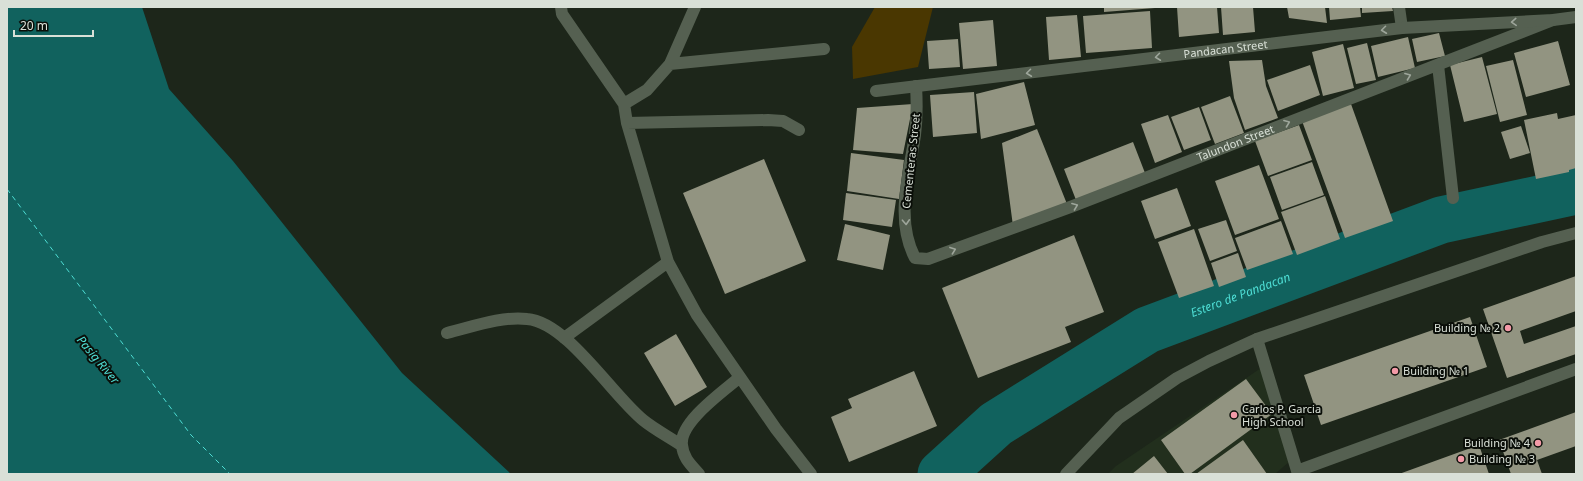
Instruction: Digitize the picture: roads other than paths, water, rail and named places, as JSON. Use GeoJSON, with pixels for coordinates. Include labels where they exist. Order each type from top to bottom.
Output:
{"type":"FeatureCollection","features":[{"type":"Feature","properties":{"kind":"street"},"geometry":{"type":"LineString","coordinates":[[561,7],[562,14],[624,104],[627,123],[668,262],[698,315],[776,429],[811,474]]}},
{"type":"Feature","properties":{"kind":"street"},"geometry":{"type":"LineString","coordinates":[[624,104],[648,90],[670,64],[695,7]]}},
{"type":"Feature","properties":{"kind":"street"},"geometry":{"type":"LineString","coordinates":[[1399,7],[1402,28]]}},
{"type":"Feature","properties":{"kind":"street","name":"Pandacan Street"},"geometry":{"type":"LineString","coordinates":[[876,91],[1402,28],[1553,20],[1576,17]]}},
{"type":"Feature","properties":{"kind":"street","name":"Talundon Street"},"geometry":{"type":"LineString","coordinates":[[915,258],[928,259],[1073,206],[1553,20]]}},
{"type":"Feature","properties":{"kind":"street"},"geometry":{"type":"LineString","coordinates":[[670,64],[824,49]]}},
{"type":"Feature","properties":{"kind":"street"},"geometry":{"type":"LineString","coordinates":[[1438,65],[1454,198]]}},
{"type":"Feature","properties":{"kind":"street","name":"Cementeras Street"},"geometry":{"type":"LineString","coordinates":[[915,258],[909,247],[905,223],[906,180],[915,134],[917,107],[916,86]]}},
{"type":"Feature","properties":{"kind":"street"},"geometry":{"type":"LineString","coordinates":[[627,123],[768,120],[783,121],[799,130]]}},
{"type":"Feature","properties":{"kind":"street"},"geometry":{"type":"LineString","coordinates":[[1066,474],[1119,418],[1177,378],[1257,340],[1542,242],[1576,233]]}},
{"type":"Feature","properties":{"kind":"street"},"geometry":{"type":"LineString","coordinates":[[564,338],[668,262]]}},
{"type":"Feature","properties":{"kind":"street"},"geometry":{"type":"LineString","coordinates":[[446,334],[511,318],[529,319],[548,325],[564,338],[642,420],[681,444]]}},
{"type":"Feature","properties":{"kind":"street"},"geometry":{"type":"LineString","coordinates":[[1257,340],[1297,472],[1576,369]]}},
{"type":"Feature","properties":{"kind":"street"},"geometry":{"type":"LineString","coordinates":[[699,474],[686,459],[681,444],[685,429],[695,417],[740,377]]}},
{"type":"Feature","properties":{"kind":"water","name":"Pasig River"},"geometry":{"type":"Polygon","coordinates":[[[7,7],[142,7],[169,89],[233,161],[402,373],[511,474],[7,474],[7,7]]]}},
{"type":"Feature","properties":{"kind":"waterway","name":"Estero de Pandacan"},"geometry":{"type":"LineString","coordinates":[[941,474],[996,424],[1147,330],[1441,220],[1576,191]]}},
{"type":"Feature","properties":{"kind":"place","name":"Building № 2"},"geometry":{"type":"Point","coordinates":[1508,328]}},
{"type":"Feature","properties":{"kind":"place","name":"Building № 1"},"geometry":{"type":"Point","coordinates":[1395,371]}},
{"type":"Feature","properties":{"kind":"place","name":"Carlos P. Garcia High School"},"geometry":{"type":"Point","coordinates":[1234,415]}},
{"type":"Feature","properties":{"kind":"place","name":"Building № 4"},"geometry":{"type":"Point","coordinates":[1538,443]}},
{"type":"Feature","properties":{"kind":"place","name":"Building № 3"},"geometry":{"type":"Point","coordinates":[1461,459]}}]}
